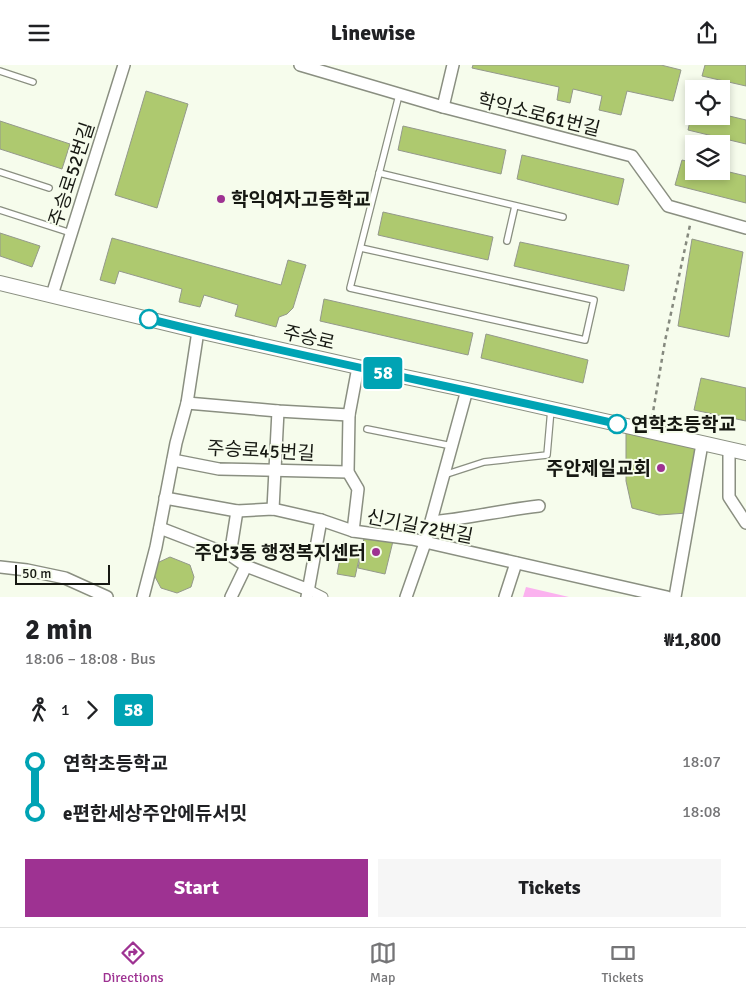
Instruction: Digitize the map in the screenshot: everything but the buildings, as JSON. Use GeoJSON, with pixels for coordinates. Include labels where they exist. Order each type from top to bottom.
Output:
{"type":"FeatureCollection","features":[{"type":"Feature","properties":{"kind":"street","name":"주승로52번길"},"geometry":{"type":"LineString","coordinates":[[52,295],[124,65]]}},
{"type":"Feature","properties":{"kind":"street","name":"학익소로61번길"},"geometry":{"type":"LineString","coordinates":[[300,65],[398,95],[632,156],[668,206],[746,228]]}},
{"type":"Feature","properties":{"kind":"street"},"geometry":{"type":"LineString","coordinates":[[443,107],[453,65]]}},
{"type":"Feature","properties":{"kind":"street","name":"주승로"},"geometry":{"type":"LineString","coordinates":[[0,283],[198,331],[746,453]]}},
{"type":"Feature","properties":{"kind":"street"},"geometry":{"type":"LineString","coordinates":[[143,597],[160,528],[172,460],[187,403],[198,331]]}},
{"type":"Feature","properties":{"kind":"street"},"geometry":{"type":"LineString","coordinates":[[353,531],[358,489],[348,472],[349,415],[358,367]]}},
{"type":"Feature","properties":{"kind":"street"},"geometry":{"type":"LineString","coordinates":[[406,597],[425,543],[467,390]]}},
{"type":"Feature","properties":{"kind":"street"},"geometry":{"type":"LineString","coordinates":[[187,403],[349,415]]}},
{"type":"Feature","properties":{"kind":"street"},"geometry":{"type":"LineString","coordinates":[[273,509],[278,411]]}},
{"type":"Feature","properties":{"kind":"street"},"geometry":{"type":"LineString","coordinates":[[675,597],[702,444]]}},
{"type":"Feature","properties":{"kind":"street"},"geometry":{"type":"LineString","coordinates":[[728,449],[729,497],[746,523]]}},
{"type":"Feature","properties":{"kind":"street","name":"주승로45번길"},"geometry":{"type":"LineString","coordinates":[[172,460],[219,469],[348,472]]}},
{"type":"Feature","properties":{"kind":"street","name":"신기길72번길"},"geometry":{"type":"LineString","coordinates":[[165,499],[237,511],[273,509],[321,520],[353,531],[412,539],[667,597]]}},
{"type":"Feature","properties":{"kind":"street"},"geometry":{"type":"LineString","coordinates":[[431,522],[462,519],[504,510],[539,507]]}},
{"type":"Feature","properties":{"kind":"street"},"geometry":{"type":"LineString","coordinates":[[230,555],[237,511]]}},
{"type":"Feature","properties":{"kind":"street"},"geometry":{"type":"LineString","coordinates":[[308,594],[321,520]]}},
{"type":"Feature","properties":{"kind":"street"},"geometry":{"type":"LineString","coordinates":[[160,528],[230,555],[246,566],[308,594],[324,597]]}},
{"type":"Feature","properties":{"kind":"street"},"geometry":{"type":"LineString","coordinates":[[505,597],[516,563]]}},
{"type":"Feature","properties":{"kind":"street"},"geometry":{"type":"LineString","coordinates":[[232,597],[246,566]]}},
{"type":"Feature","properties":{"kind":"street"},"geometry":{"type":"LineString","coordinates":[[0,567],[27,570],[65,578],[87,592],[108,597]]}},
{"type":"Feature","properties":{"kind":"lane"},"geometry":{"type":"LineString","coordinates":[[0,71],[33,82]]}},
{"type":"Feature","properties":{"kind":"lane"},"geometry":{"type":"LineString","coordinates":[[361,248],[594,300],[585,340],[350,288],[398,95]]}},
{"type":"Feature","properties":{"kind":"lane"},"geometry":{"type":"LineString","coordinates":[[0,172],[49,188]]}},
{"type":"Feature","properties":{"kind":"lane"},"geometry":{"type":"LineString","coordinates":[[379,173],[563,217]]}},
{"type":"Feature","properties":{"kind":"lane"},"geometry":{"type":"LineString","coordinates":[[507,241],[515,206]]}},
{"type":"Feature","properties":{"kind":"lane"},"geometry":{"type":"LineString","coordinates":[[0,210],[71,233]]}},
{"type":"Feature","properties":{"kind":"lane"},"geometry":{"type":"LineString","coordinates":[[444,475],[484,462],[547,455],[551,409]]}},
{"type":"Feature","properties":{"kind":"lane"},"geometry":{"type":"LineString","coordinates":[[367,429],[452,446]]}},
{"type":"Feature","properties":{"kind":"path"},"geometry":{"type":"LineString","coordinates":[[650,432],[664,341],[692,213]]}},
{"type":"Feature","properties":{"kind":"shaded area"},"geometry":{"type":"Polygon","coordinates":[[[526,587],[569,597],[523,597],[526,587]]]}},
{"type":"Feature","properties":{"kind":"bus line","name":"58"},"geometry":{"type":"LineString","coordinates":[[149,319],[617,424]]}},
{"type":"Feature","properties":{"kind":"place","name":"학익여자고등학교"},"geometry":{"type":"Point","coordinates":[221,199]}},
{"type":"Feature","properties":{"kind":"place","name":"연학초등학교"},"geometry":{"type":"Point","coordinates":[617,424]}},
{"type":"Feature","properties":{"kind":"place","name":"주안제일교회"},"geometry":{"type":"Point","coordinates":[661,468]}},
{"type":"Feature","properties":{"kind":"place","name":"주안3동 행정복지센터"},"geometry":{"type":"Point","coordinates":[376,552]}}]}
